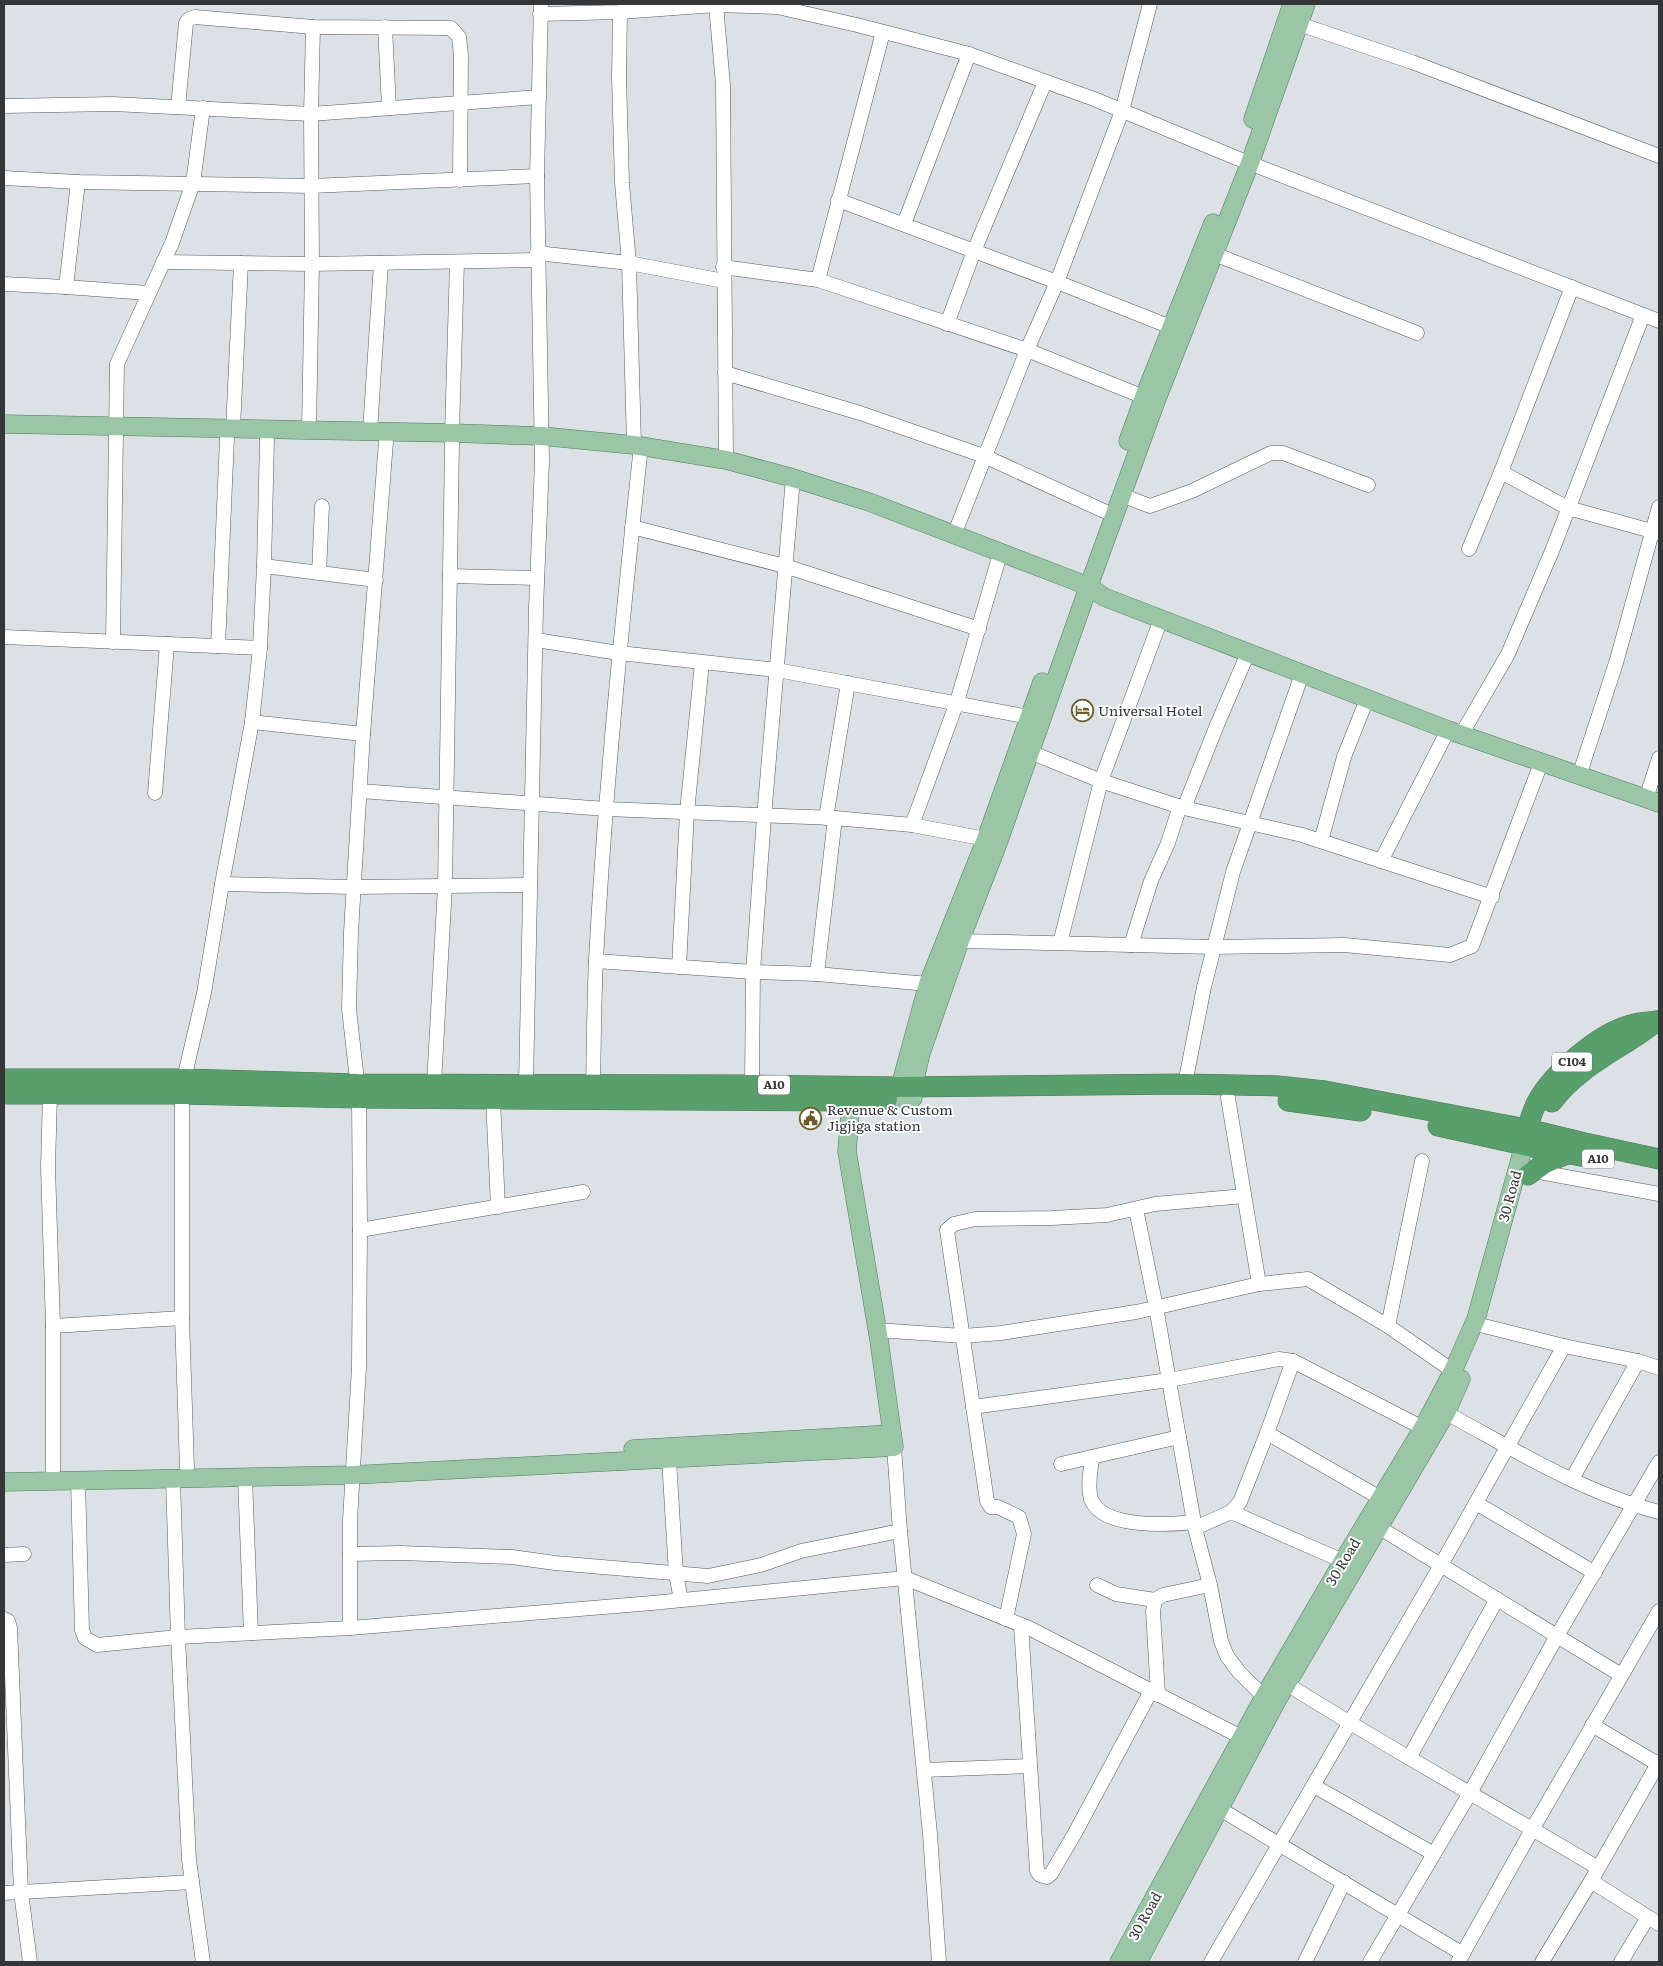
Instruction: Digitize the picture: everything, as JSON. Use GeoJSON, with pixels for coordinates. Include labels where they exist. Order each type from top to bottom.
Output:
{"type":"FeatureCollection","features":[{"type":"Feature","properties":{"kind":"highway","name":"C104"},"geometry":{"type":"LineString","coordinates":[[1532,1138],[1537,1102],[1554,1076],[1601,1038],[1630,1025],[1658,1021]]}},
{"type":"Feature","properties":{"kind":"highway","name":"A10"},"geometry":{"type":"LineString","coordinates":[[4,1079],[183,1087],[359,1091],[493,1099],[906,1093],[1185,1084],[1278,1086],[1325,1091],[1532,1138],[1569,1153],[1659,1172]]}},
{"type":"Feature","properties":{"kind":"highway","name":"A10"},"geometry":{"type":"LineString","coordinates":[[359,1091],[434,1084],[752,1085],[851,1094]]}},
{"type":"Feature","properties":{"kind":"highway","name":"A10"},"geometry":{"type":"LineString","coordinates":[[4,1094],[50,1094],[183,1087]]}},
{"type":"Feature","properties":{"kind":"highway","name":"A10"},"geometry":{"type":"LineString","coordinates":[[906,1093],[1228,1098],[1295,1101],[1659,1159]]}},
{"type":"Feature","properties":{"kind":"highway"},"geometry":{"type":"LineString","coordinates":[[1531,1173],[1546,1163],[1569,1153]]}},
{"type":"Feature","properties":{"kind":"main road"},"geometry":{"type":"LineString","coordinates":[[906,1093],[1030,752],[1104,511],[1144,397],[1214,254],[1292,4]]}},
{"type":"Feature","properties":{"kind":"main road"},"geometry":{"type":"LineString","coordinates":[[906,1093],[928,984],[986,839],[1029,717],[1121,495],[1178,330],[1306,4]]}},
{"type":"Feature","properties":{"kind":"main road"},"geometry":{"type":"LineString","coordinates":[[4,424],[115,432]]}},
{"type":"Feature","properties":{"kind":"main road"},"geometry":{"type":"LineString","coordinates":[[4,433],[370,431],[452,438],[541,441],[726,460],[792,482],[998,561],[1104,596],[1454,732],[1653,801]]}},
{"type":"Feature","properties":{"kind":"main road"},"geometry":{"type":"LineString","coordinates":[[230,433],[267,439],[386,442],[452,438]]}},
{"type":"Feature","properties":{"kind":"main road"},"geometry":{"type":"LineString","coordinates":[[638,450],[701,466],[792,482],[868,502],[954,535],[1081,588]]}},
{"type":"Feature","properties":{"kind":"main road"},"geometry":{"type":"LineString","coordinates":[[851,1094],[847,1151],[893,1440]]}},
{"type":"Feature","properties":{"kind":"main road","name":"30 Road"},"geometry":{"type":"LineString","coordinates":[[1119,1962],[1248,1740],[1287,1684],[1446,1413],[1484,1326],[1531,1173],[1532,1138]]}},
{"type":"Feature","properties":{"kind":"main road","name":"30 Road"},"geometry":{"type":"LineString","coordinates":[[1138,1962],[1220,1809],[1264,1698],[1423,1428],[1453,1370],[1476,1319],[1532,1138]]}},
{"type":"Feature","properties":{"kind":"main road"},"geometry":{"type":"LineString","coordinates":[[4,1470],[180,1474],[245,1478],[353,1469],[893,1440]]}},
{"type":"Feature","properties":{"kind":"main road"},"geometry":{"type":"LineString","coordinates":[[4,1482],[78,1481],[180,1474],[669,1459],[893,1440]]}},
{"type":"Feature","properties":{"kind":"street"},"geometry":{"type":"LineString","coordinates":[[954,535],[1027,350],[1057,282],[1122,110],[1150,4]]}},
{"type":"Feature","properties":{"kind":"street"},"geometry":{"type":"LineString","coordinates":[[716,5],[723,85],[726,460]]}},
{"type":"Feature","properties":{"kind":"street"},"geometry":{"type":"LineString","coordinates":[[526,1084],[541,441],[537,257],[540,9],[620,12],[716,5],[777,7],[969,54],[1122,110],[1244,161],[1659,321]]}},
{"type":"Feature","properties":{"kind":"street"},"geometry":{"type":"LineString","coordinates":[[593,1085],[596,962],[606,809],[618,653],[632,527],[638,450],[629,263],[622,183],[619,77],[620,12]]}},
{"type":"Feature","properties":{"kind":"street"},"geometry":{"type":"LineString","coordinates":[[178,107],[186,23],[194,17],[314,27],[451,28],[459,37],[460,180]]}},
{"type":"Feature","properties":{"kind":"street"},"geometry":{"type":"LineString","coordinates":[[1299,24],[1412,62],[1659,156]]}},
{"type":"Feature","properties":{"kind":"street"},"geometry":{"type":"LineString","coordinates":[[308,430],[312,264],[311,114],[314,27]]}},
{"type":"Feature","properties":{"kind":"street"},"geometry":{"type":"LineString","coordinates":[[385,27],[389,108]]}},
{"type":"Feature","properties":{"kind":"street"},"geometry":{"type":"LineString","coordinates":[[818,280],[883,32]]}},
{"type":"Feature","properties":{"kind":"street"},"geometry":{"type":"LineString","coordinates":[[904,224],[969,54]]}},
{"type":"Feature","properties":{"kind":"street"},"geometry":{"type":"LineString","coordinates":[[947,324],[974,251],[1045,82]]}},
{"type":"Feature","properties":{"kind":"street"},"geometry":{"type":"LineString","coordinates":[[4,106],[113,104],[311,114],[539,97]]}},
{"type":"Feature","properties":{"kind":"street"},"geometry":{"type":"LineString","coordinates":[[113,642],[117,364],[172,243],[193,183],[203,108]]}},
{"type":"Feature","properties":{"kind":"street"},"geometry":{"type":"LineString","coordinates":[[4,178],[78,182],[312,186],[537,176]]}},
{"type":"Feature","properties":{"kind":"street"},"geometry":{"type":"LineString","coordinates":[[66,287],[78,182]]}},
{"type":"Feature","properties":{"kind":"street"},"geometry":{"type":"LineString","coordinates":[[838,200],[1057,282],[1178,330]]}},
{"type":"Feature","properties":{"kind":"street"},"geometry":{"type":"LineString","coordinates":[[1214,254],[1418,333]]}},
{"type":"Feature","properties":{"kind":"street"},"geometry":{"type":"LineString","coordinates":[[163,262],[312,264],[457,262],[537,257],[629,263],[724,274],[818,280],[1027,350],[1144,397]]}},
{"type":"Feature","properties":{"kind":"street"},"geometry":{"type":"LineString","coordinates":[[434,1084],[445,886],[452,438],[457,262]]}},
{"type":"Feature","properties":{"kind":"street"},"geometry":{"type":"LineString","coordinates":[[218,646],[241,263]]}},
{"type":"Feature","properties":{"kind":"street"},"geometry":{"type":"LineString","coordinates":[[370,431],[381,263]]}},
{"type":"Feature","properties":{"kind":"street"},"geometry":{"type":"LineString","coordinates":[[4,284],[148,294]]}},
{"type":"Feature","properties":{"kind":"street"},"geometry":{"type":"LineString","coordinates":[[1469,549],[1501,472],[1572,287]]}},
{"type":"Feature","properties":{"kind":"street"},"geometry":{"type":"LineString","coordinates":[[1381,861],[1454,732],[1508,654],[1568,508],[1643,315]]}},
{"type":"Feature","properties":{"kind":"street"},"geometry":{"type":"LineString","coordinates":[[725,372],[860,413],[984,456],[1104,511]]}},
{"type":"Feature","properties":{"kind":"street"},"geometry":{"type":"LineString","coordinates":[[203,1962],[189,1860],[178,1637],[183,1087],[204,993],[252,722],[260,648],[267,439]]}},
{"type":"Feature","properties":{"kind":"street"},"geometry":{"type":"LineString","coordinates":[[350,1628],[350,1554],[359,1367],[360,1230],[359,1091],[349,1009],[363,734],[386,442]]}},
{"type":"Feature","properties":{"kind":"street"},"geometry":{"type":"LineString","coordinates":[[1121,495],[1150,506],[1192,491],[1271,453],[1283,453],[1368,485]]}},
{"type":"Feature","properties":{"kind":"street"},"geometry":{"type":"LineString","coordinates":[[1501,472],[1568,508],[1655,532]]}},
{"type":"Feature","properties":{"kind":"street"},"geometry":{"type":"LineString","coordinates":[[752,1085],[753,972],[792,482]]}},
{"type":"Feature","properties":{"kind":"street"},"geometry":{"type":"LineString","coordinates":[[319,573],[322,506]]}},
{"type":"Feature","properties":{"kind":"street"},"geometry":{"type":"LineString","coordinates":[[1579,776],[1616,663],[1655,532],[1659,507]]}},
{"type":"Feature","properties":{"kind":"street"},"geometry":{"type":"LineString","coordinates":[[632,527],[785,566],[979,629]]}},
{"type":"Feature","properties":{"kind":"street"},"geometry":{"type":"LineString","coordinates":[[912,825],[957,702],[998,561]]}},
{"type":"Feature","properties":{"kind":"street"},"geometry":{"type":"LineString","coordinates":[[264,566],[376,580]]}},
{"type":"Feature","properties":{"kind":"street"},"geometry":{"type":"LineString","coordinates":[[450,576],[538,578]]}},
{"type":"Feature","properties":{"kind":"street"},"geometry":{"type":"LineString","coordinates":[[1060,943],[1101,780],[1161,619]]}},
{"type":"Feature","properties":{"kind":"street"},"geometry":{"type":"LineString","coordinates":[[4,637],[260,648]]}},
{"type":"Feature","properties":{"kind":"street"},"geometry":{"type":"LineString","coordinates":[[536,640],[618,653],[777,670],[957,702],[1029,717]]}},
{"type":"Feature","properties":{"kind":"street"},"geometry":{"type":"LineString","coordinates":[[155,793],[167,644]]}},
{"type":"Feature","properties":{"kind":"street"},"geometry":{"type":"LineString","coordinates":[[1131,945],[1151,881],[1248,653]]}},
{"type":"Feature","properties":{"kind":"street"},"geometry":{"type":"LineString","coordinates":[[679,967],[687,812],[702,663]]}},
{"type":"Feature","properties":{"kind":"street"},"geometry":{"type":"LineString","coordinates":[[1185,1084],[1214,946],[1232,872],[1302,674]]}},
{"type":"Feature","properties":{"kind":"street"},"geometry":{"type":"LineString","coordinates":[[817,974],[831,818],[848,683]]}},
{"type":"Feature","properties":{"kind":"street"},"geometry":{"type":"LineString","coordinates":[[1321,841],[1344,758],[1367,699]]}},
{"type":"Feature","properties":{"kind":"street"},"geometry":{"type":"LineString","coordinates":[[252,722],[363,734]]}},
{"type":"Feature","properties":{"kind":"street"},"geometry":{"type":"LineString","coordinates":[[1030,752],[1101,780],[1182,807],[1250,822],[1321,841],[1492,897]]}},
{"type":"Feature","properties":{"kind":"street"},"geometry":{"type":"LineString","coordinates":[[1653,801],[1659,758]]}},
{"type":"Feature","properties":{"kind":"street"},"geometry":{"type":"LineString","coordinates":[[960,941],[1214,946],[1344,944],[1450,955],[1472,946],[1541,763]]}},
{"type":"Feature","properties":{"kind":"street"},"geometry":{"type":"LineString","coordinates":[[360,791],[606,809],[764,817],[831,818],[912,825],[986,839]]}},
{"type":"Feature","properties":{"kind":"street"},"geometry":{"type":"LineString","coordinates":[[222,884],[354,887],[530,885]]}},
{"type":"Feature","properties":{"kind":"street"},"geometry":{"type":"LineString","coordinates":[[596,962],[817,974],[928,984]]}},
{"type":"Feature","properties":{"kind":"street"},"geometry":{"type":"LineString","coordinates":[[50,1094],[48,1167],[53,1326],[53,1470]]}},
{"type":"Feature","properties":{"kind":"street"},"geometry":{"type":"LineString","coordinates":[[1228,1098],[1259,1284]]}},
{"type":"Feature","properties":{"kind":"street"},"geometry":{"type":"LineString","coordinates":[[493,1099],[498,1207]]}},
{"type":"Feature","properties":{"kind":"street"},"geometry":{"type":"LineString","coordinates":[[1388,1326],[1422,1161]]}},
{"type":"Feature","properties":{"kind":"street"},"geometry":{"type":"LineString","coordinates":[[1531,1173],[1659,1194]]}},
{"type":"Feature","properties":{"kind":"street"},"geometry":{"type":"LineString","coordinates":[[360,1230],[583,1192]]}},
{"type":"Feature","properties":{"kind":"street"},"geometry":{"type":"LineString","coordinates":[[1006,1619],[1024,1534],[1019,1517],[998,1507],[991,1507],[986,1501],[947,1230],[954,1224],[975,1219],[1107,1216],[1188,1200],[1244,1196]]}},
{"type":"Feature","properties":{"kind":"street"},"geometry":{"type":"LineString","coordinates":[[1136,1209],[1170,1380],[1194,1525],[1210,1585],[1221,1641],[1227,1656],[1239,1672],[1264,1698]]}},
{"type":"Feature","properties":{"kind":"street"},"geometry":{"type":"LineString","coordinates":[[877,1330],[963,1336],[1001,1333],[1156,1307],[1259,1284],[1308,1279],[1388,1326],[1453,1370]]}},
{"type":"Feature","properties":{"kind":"street"},"geometry":{"type":"LineString","coordinates":[[53,1326],[182,1318]]}},
{"type":"Feature","properties":{"kind":"street"},"geometry":{"type":"LineString","coordinates":[[1484,1326],[1564,1346],[1638,1361],[1659,1368]]}},
{"type":"Feature","properties":{"kind":"street"},"geometry":{"type":"LineString","coordinates":[[1211,1962],[1350,1724],[1564,1346]]}},
{"type":"Feature","properties":{"kind":"street"},"geometry":{"type":"LineString","coordinates":[[973,1407],[1170,1380],[1278,1359],[1293,1361],[1423,1428]]}},
{"type":"Feature","properties":{"kind":"street"},"geometry":{"type":"LineString","coordinates":[[1092,1457],[1089,1484],[1092,1500],[1100,1511],[1129,1523],[1194,1525],[1231,1512],[1240,1502],[1293,1361]]}},
{"type":"Feature","properties":{"kind":"street"},"geometry":{"type":"LineString","coordinates":[[1572,1479],[1638,1361]]}},
{"type":"Feature","properties":{"kind":"street"},"geometry":{"type":"LineString","coordinates":[[1446,1413],[1572,1479],[1635,1506],[1659,1512]]}},
{"type":"Feature","properties":{"kind":"street"},"geometry":{"type":"LineString","coordinates":[[1267,1433],[1382,1499]]}},
{"type":"Feature","properties":{"kind":"street"},"geometry":{"type":"LineString","coordinates":[[1061,1464],[1180,1437]]}},
{"type":"Feature","properties":{"kind":"street"},"geometry":{"type":"LineString","coordinates":[[893,1440],[900,1531],[924,1770],[939,1962]]}},
{"type":"Feature","properties":{"kind":"street"},"geometry":{"type":"LineString","coordinates":[[669,1459],[676,1574],[681,1600]]}},
{"type":"Feature","properties":{"kind":"street"},"geometry":{"type":"LineString","coordinates":[[1370,1962],[1470,1793],[1557,1636],[1635,1506],[1659,1462]]}},
{"type":"Feature","properties":{"kind":"street"},"geometry":{"type":"LineString","coordinates":[[245,1478],[251,1633]]}},
{"type":"Feature","properties":{"kind":"street"},"geometry":{"type":"LineString","coordinates":[[78,1481],[82,1630],[85,1638],[97,1645],[178,1637],[350,1628],[681,1600],[905,1578],[1021,1625],[1248,1740]]}},
{"type":"Feature","properties":{"kind":"street"},"geometry":{"type":"LineString","coordinates":[[1476,1503],[1595,1573]]}},
{"type":"Feature","properties":{"kind":"street"},"geometry":{"type":"LineString","coordinates":[[1231,1512],[1343,1561]]}},
{"type":"Feature","properties":{"kind":"street"},"geometry":{"type":"LineString","coordinates":[[1380,1528],[1621,1675]]}},
{"type":"Feature","properties":{"kind":"street"},"geometry":{"type":"LineString","coordinates":[[350,1554],[401,1553],[512,1557],[555,1563],[708,1576],[761,1565],[801,1551],[900,1531]]}},
{"type":"Feature","properties":{"kind":"street"},"geometry":{"type":"LineString","coordinates":[[4,1555],[24,1554]]}},
{"type":"Feature","properties":{"kind":"street"},"geometry":{"type":"LineString","coordinates":[[1097,1584],[1116,1594],[1155,1600],[1163,1595],[1210,1585]]}},
{"type":"Feature","properties":{"kind":"street"},"geometry":{"type":"LineString","coordinates":[[1021,1625],[1037,1871],[1040,1875],[1047,1877],[1051,1874],[1075,1833],[1154,1693],[1153,1612],[1155,1600]]}},
{"type":"Feature","properties":{"kind":"street"},"geometry":{"type":"LineString","coordinates":[[1409,1758],[1497,1600]]}},
{"type":"Feature","properties":{"kind":"street"},"geometry":{"type":"LineString","coordinates":[[1220,1809],[1398,1914],[1461,1958],[1533,1828],[1659,1611]]}},
{"type":"Feature","properties":{"kind":"street"},"geometry":{"type":"LineString","coordinates":[[4,1619],[8,1621],[10,1628],[8,1680],[21,1892],[30,1962]]}},
{"type":"Feature","properties":{"kind":"street"},"geometry":{"type":"LineString","coordinates":[[1287,1684],[1350,1724],[1533,1828],[1598,1868]]}},
{"type":"Feature","properties":{"kind":"street"},"geometry":{"type":"LineString","coordinates":[[1542,1962],[1659,1763],[1592,1725]]}},
{"type":"Feature","properties":{"kind":"street"},"geometry":{"type":"LineString","coordinates":[[924,1770],[1030,1766]]}},
{"type":"Feature","properties":{"kind":"street"},"geometry":{"type":"LineString","coordinates":[[1314,1786],[1434,1854]]}},
{"type":"Feature","properties":{"kind":"street"},"geometry":{"type":"LineString","coordinates":[[1591,1881],[1653,1920],[1621,1962]]}},
{"type":"Feature","properties":{"kind":"street"},"geometry":{"type":"LineString","coordinates":[[4,1893],[192,1882]]}},
{"type":"Feature","properties":{"kind":"street"},"geometry":{"type":"LineString","coordinates":[[1305,1962],[1344,1882]]}},
{"type":"Feature","properties":{"kind":"place","name":"Universal Hotel"},"geometry":{"type":"Point","coordinates":[1082,711]}},
{"type":"Feature","properties":{"kind":"place","name":"Revenue & Custom Jigjiga station"},"geometry":{"type":"Point","coordinates":[811,1118]}}]}
